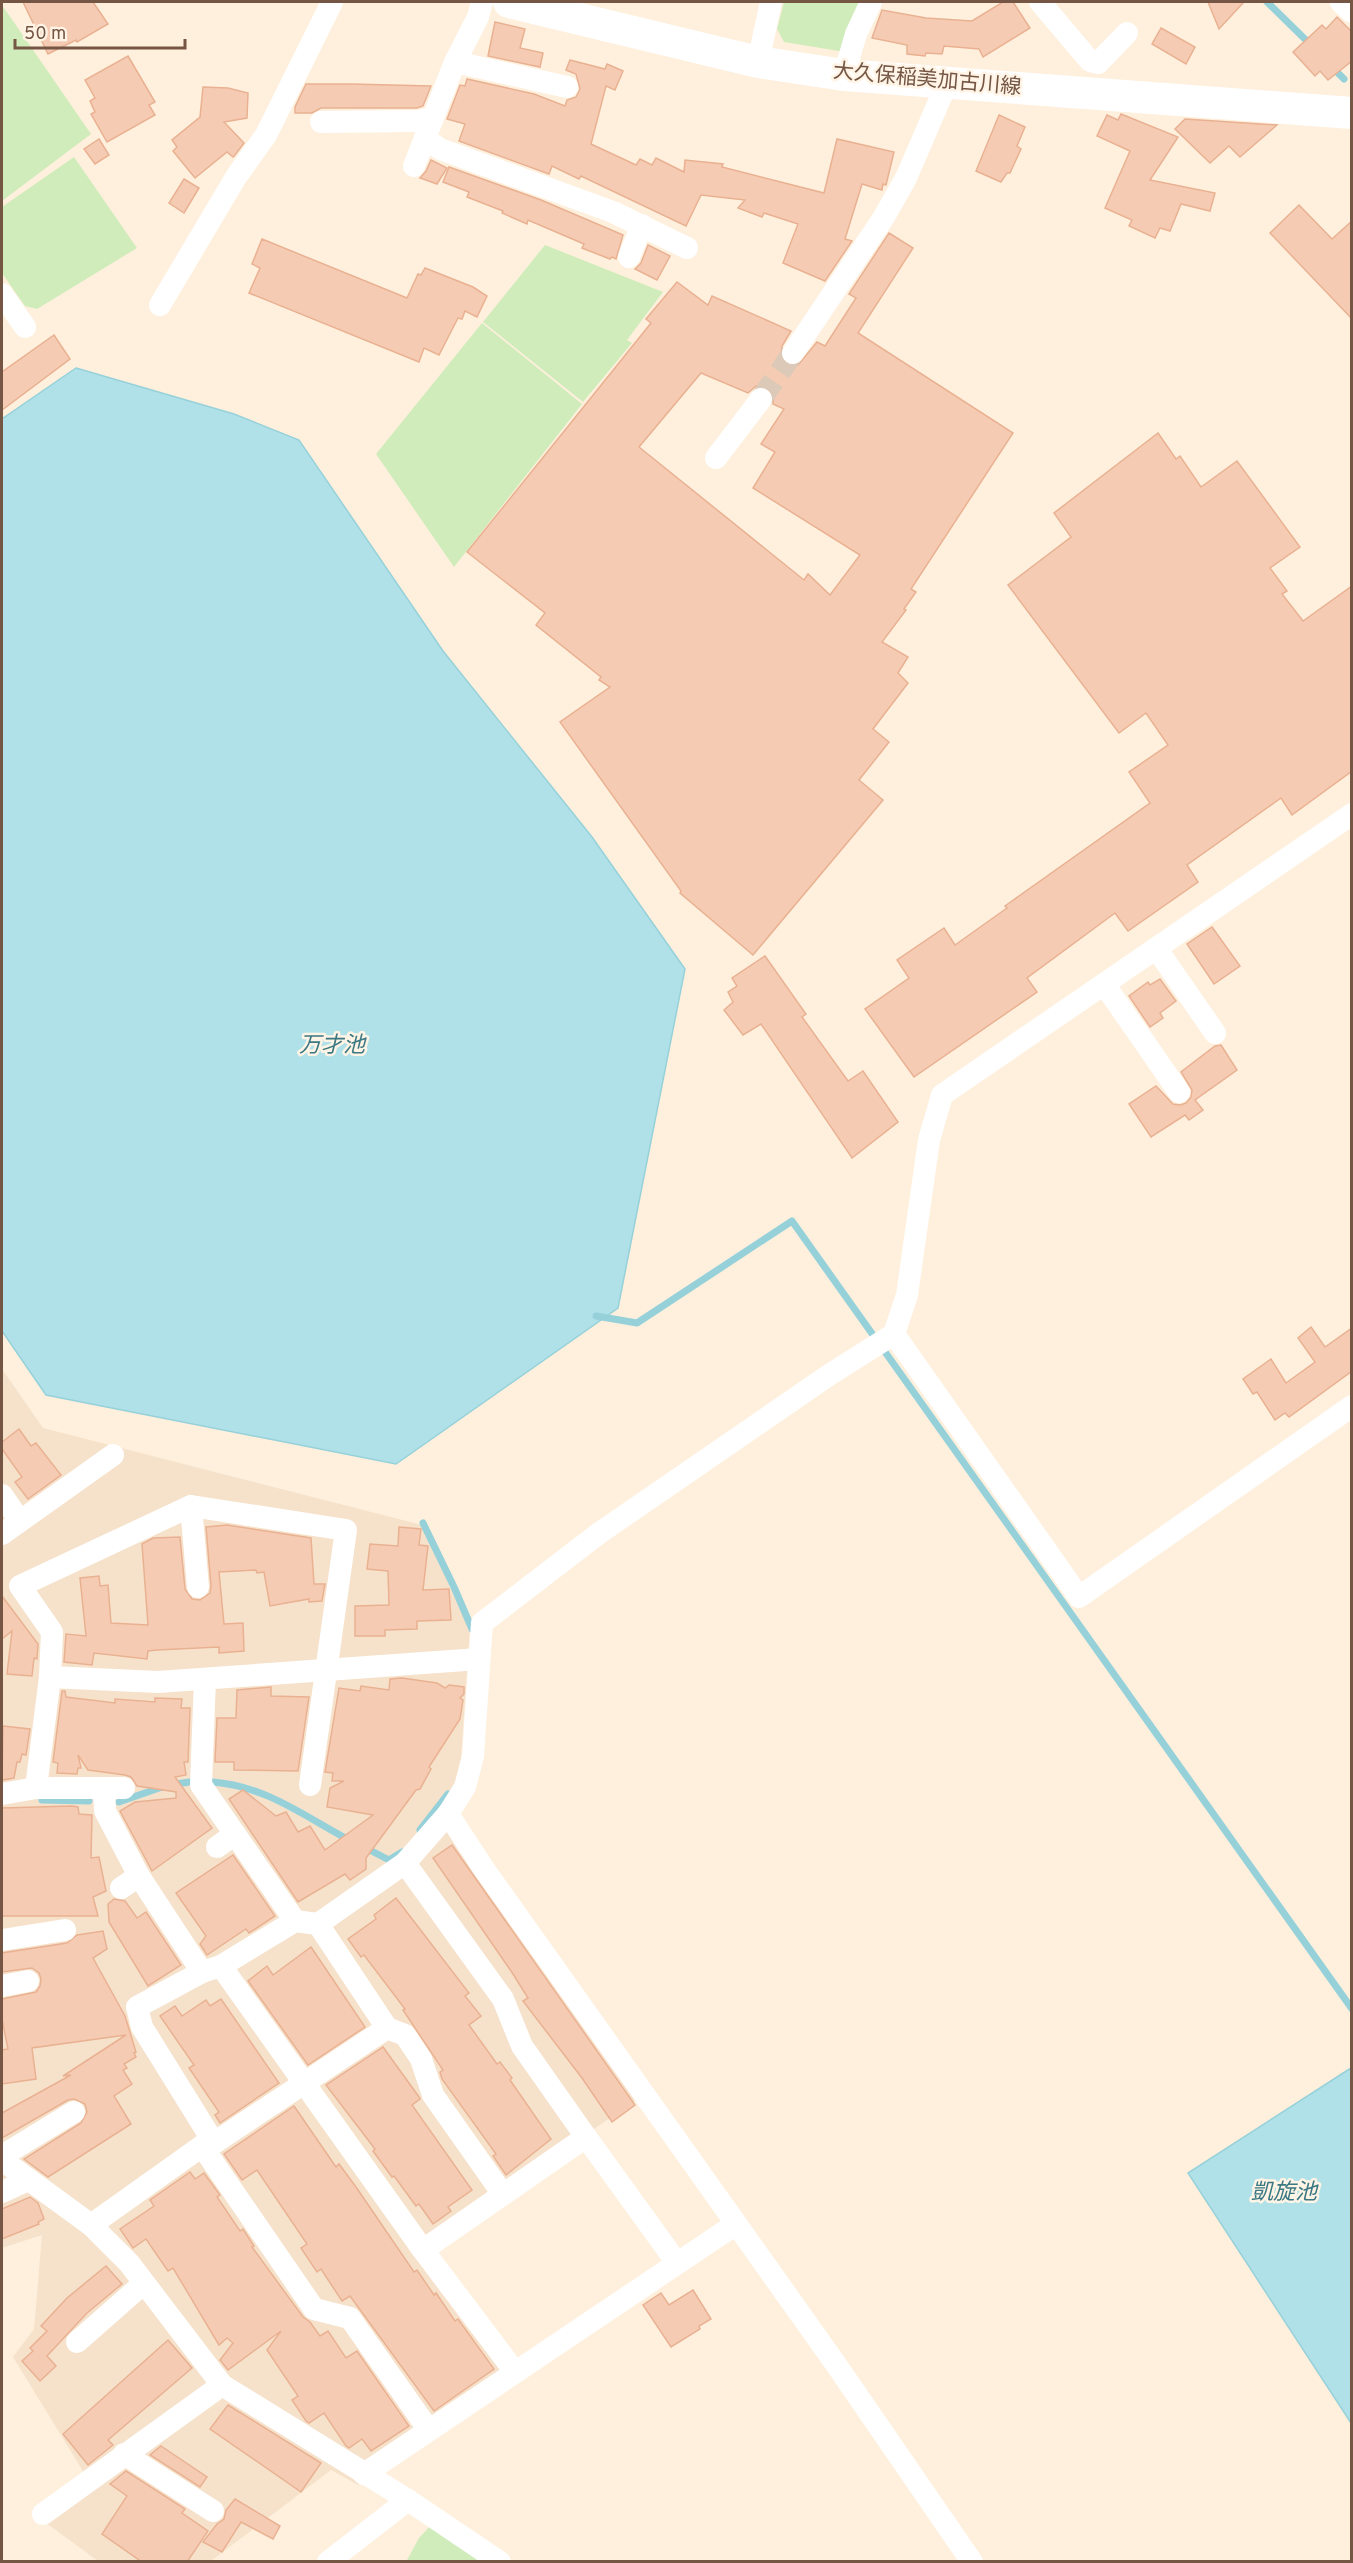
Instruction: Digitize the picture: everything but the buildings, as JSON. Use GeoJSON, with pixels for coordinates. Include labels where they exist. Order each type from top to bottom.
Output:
{"type":"FeatureCollection","features":[{"type":"Feature","properties":{"kind":"main road","name":"大久保稲美加古川線"},"geometry":{"type":"LineString","coordinates":[[509,2],[758,62],[844,75],[1352,113]]}},
{"type":"Feature","properties":{"kind":"street"},"geometry":{"type":"LineString","coordinates":[[160,305],[236,177],[266,135],[332,2]]}},
{"type":"Feature","properties":{"kind":"street"},"geometry":{"type":"LineString","coordinates":[[414,166],[455,62],[478,17],[482,2]]}},
{"type":"Feature","properties":{"kind":"street"},"geometry":{"type":"LineString","coordinates":[[758,62],[771,2]]}},
{"type":"Feature","properties":{"kind":"street"},"geometry":{"type":"LineString","coordinates":[[844,75],[856,34],[871,2]]}},
{"type":"Feature","properties":{"kind":"street"},"geometry":{"type":"LineString","coordinates":[[1040,2],[1090,61],[1098,63],[1127,33]]}},
{"type":"Feature","properties":{"kind":"street"},"geometry":{"type":"LineString","coordinates":[[1341,2],[1352,12]]}},
{"type":"Feature","properties":{"kind":"street"},"geometry":{"type":"LineString","coordinates":[[455,62],[567,87]]}},
{"type":"Feature","properties":{"kind":"street"},"geometry":{"type":"LineString","coordinates":[[793,353],[884,217],[906,178],[947,83]]}},
{"type":"Feature","properties":{"kind":"street"},"geometry":{"type":"LineString","coordinates":[[321,122],[418,121],[429,128],[440,149],[613,212],[687,248]]}},
{"type":"Feature","properties":{"kind":"street"},"geometry":{"type":"LineString","coordinates":[[629,257],[642,225]]}},
{"type":"Feature","properties":{"kind":"street"},"geometry":{"type":"LineString","coordinates":[[2,294],[25,327]]}},
{"type":"Feature","properties":{"kind":"street"},"geometry":{"type":"LineString","coordinates":[[716,458],[761,399]]}},
{"type":"Feature","properties":{"kind":"street"},"geometry":{"type":"LineString","coordinates":[[428,2429],[350,2318],[314,2309],[154,2065],[135,1998],[212,1969],[295,1921],[318,1924],[405,1863],[448,1814],[465,1787],[473,1756],[482,1623],[598,1534],[829,1375],[894,1334],[907,1295],[929,1140],[942,1095],[1352,814]]}},
{"type":"Feature","properties":{"kind":"street"},"geometry":{"type":"LineString","coordinates":[[1156,948],[1215,1033]]}},
{"type":"Feature","properties":{"kind":"street"},"geometry":{"type":"LineString","coordinates":[[1104,984],[1179,1092]]}},
{"type":"Feature","properties":{"kind":"street"},"geometry":{"type":"LineString","coordinates":[[894,1334],[1079,1597],[1352,1406]]}},
{"type":"Feature","properties":{"kind":"street"},"geometry":{"type":"LineString","coordinates":[[2,1534],[113,1455]]}},
{"type":"Feature","properties":{"kind":"street"},"geometry":{"type":"LineString","coordinates":[[2,1495],[20,1521]]}},
{"type":"Feature","properties":{"kind":"street"},"geometry":{"type":"LineString","coordinates":[[191,1506],[198,1587]]}},
{"type":"Feature","properties":{"kind":"street"},"geometry":{"type":"LineString","coordinates":[[36,1788],[50,1677],[52,1632],[20,1586],[191,1506],[346,1530],[327,1670],[306,1741],[310,1785]]}},
{"type":"Feature","properties":{"kind":"street"},"geometry":{"type":"LineString","coordinates":[[50,1677],[158,1682],[479,1659]]}},
{"type":"Feature","properties":{"kind":"street"},"geometry":{"type":"LineString","coordinates":[[205,1679],[201,1785],[226,1840],[295,1921]]}},
{"type":"Feature","properties":{"kind":"street"},"geometry":{"type":"LineString","coordinates":[[2,1794],[36,1788],[114,1789],[105,1811],[130,1882],[212,1969],[304,2084],[423,2250],[515,2372]]}},
{"type":"Feature","properties":{"kind":"street"},"geometry":{"type":"LineString","coordinates":[[448,1814],[484,1869],[736,2223],[972,2562]]}},
{"type":"Feature","properties":{"kind":"street"},"geometry":{"type":"LineString","coordinates":[[405,1863],[503,1999],[522,2046],[677,2263]]}},
{"type":"Feature","properties":{"kind":"street"},"geometry":{"type":"LineString","coordinates":[[318,1924],[387,2028],[405,2035],[421,2059],[433,2095],[502,2193]]}},
{"type":"Feature","properties":{"kind":"street"},"geometry":{"type":"LineString","coordinates":[[2,1940],[65,1930]]}},
{"type":"Feature","properties":{"kind":"street"},"geometry":{"type":"LineString","coordinates":[[2,1986],[28,1982]]}},
{"type":"Feature","properties":{"kind":"street"},"geometry":{"type":"LineString","coordinates":[[91,2225],[387,2028]]}},
{"type":"Feature","properties":{"kind":"street"},"geometry":{"type":"LineString","coordinates":[[74,2112],[2,2158],[28,2180],[91,2225],[129,2263],[222,2385],[408,2500],[500,2562]]}},
{"type":"Feature","properties":{"kind":"street"},"geometry":{"type":"LineString","coordinates":[[423,2250],[502,2193],[586,2137]]}},
{"type":"Feature","properties":{"kind":"street"},"geometry":{"type":"LineString","coordinates":[[2,2192],[28,2180]]}},
{"type":"Feature","properties":{"kind":"street"},"geometry":{"type":"LineString","coordinates":[[364,2474],[736,2223]]}},
{"type":"Feature","properties":{"kind":"street"},"geometry":{"type":"LineString","coordinates":[[77,2342],[144,2283]]}},
{"type":"Feature","properties":{"kind":"street"},"geometry":{"type":"LineString","coordinates":[[43,2514],[222,2385]]}},
{"type":"Feature","properties":{"kind":"street"},"geometry":{"type":"LineString","coordinates":[[124,2454],[213,2511]]}},
{"type":"Feature","properties":{"kind":"street"},"geometry":{"type":"LineString","coordinates":[[328,2562],[408,2500]]}},
{"type":"Feature","properties":{"kind":"shaded area"},"geometry":{"type":"Polygon","coordinates":[[[2,1369],[43,1428],[422,1525],[470,1627],[457,1818],[638,2099],[415,2251],[513,2379],[358,2485],[331,2470],[211,2561],[98,2561],[34,2514],[86,2476],[13,2357],[34,2329],[42,2235],[2,2248],[2,1369]]]}},
{"type":"Feature","properties":{"kind":"green space"},"geometry":{"type":"Polygon","coordinates":[[[784,2],[864,2],[845,52],[784,42],[777,29],[784,2]]]}},
{"type":"Feature","properties":{"kind":"green space"},"geometry":{"type":"Polygon","coordinates":[[[2,5],[91,134],[2,201],[2,5]]]}},
{"type":"Feature","properties":{"kind":"green space"},"geometry":{"type":"Polygon","coordinates":[[[74,157],[137,248],[37,309],[25,306],[2,273],[2,207],[74,157]]]}},
{"type":"Feature","properties":{"kind":"green space"},"geometry":{"type":"Polygon","coordinates":[[[545,245],[663,292],[627,340],[632,343],[583,402],[483,322],[545,245]]]}},
{"type":"Feature","properties":{"kind":"green space"},"geometry":{"type":"Polygon","coordinates":[[[482,323],[582,404],[454,567],[376,454],[482,323]]]}},
{"type":"Feature","properties":{"kind":"green space"},"geometry":{"type":"Polygon","coordinates":[[[433,2523],[491,2562],[406,2562],[419,2538],[433,2523]]]}},
{"type":"Feature","properties":{"kind":"water","name":"万才池"},"geometry":{"type":"Polygon","coordinates":[[[76,368],[234,414],[299,440],[443,651],[592,837],[685,969],[618,1308],[396,1464],[46,1395],[2,1331],[2,419],[76,368]]]}},
{"type":"Feature","properties":{"kind":"water","name":"凱旋池"},"geometry":{"type":"Polygon","coordinates":[[[1351,2068],[1351,2423],[1188,2173],[1351,2068]]]}},
{"type":"Feature","properties":{"kind":"waterway"},"geometry":{"type":"LineString","coordinates":[[1267,2],[1312,46]]}},
{"type":"Feature","properties":{"kind":"waterway"},"geometry":{"type":"LineString","coordinates":[[1332,67],[1344,79]]}},
{"type":"Feature","properties":{"kind":"waterway"},"geometry":{"type":"LineString","coordinates":[[596,1316],[637,1323],[792,1221],[1352,2009]]}},
{"type":"Feature","properties":{"kind":"waterway"},"geometry":{"type":"LineString","coordinates":[[423,1523],[472,1629]]}},
{"type":"Feature","properties":{"kind":"waterway"},"geometry":{"type":"LineString","coordinates":[[119,1802],[165,1786],[189,1782]]}},
{"type":"Feature","properties":{"kind":"waterway"},"geometry":{"type":"LineString","coordinates":[[212,1782],[232,1785],[268,1796],[351,1841]]}},
{"type":"Feature","properties":{"kind":"waterway"},"geometry":{"type":"LineString","coordinates":[[420,1830],[448,1794]]}},
{"type":"Feature","properties":{"kind":"waterway"},"geometry":{"type":"LineString","coordinates":[[42,1800],[89,1801]]}},
{"type":"Feature","properties":{"kind":"waterway"},"geometry":{"type":"LineString","coordinates":[[364,1847],[389,1860],[402,1852]]}},
{"type":"Feature","properties":{"kind":"tunnel"},"geometry":{"type":"LineString","coordinates":[[761,399],[793,353]]}}]}
